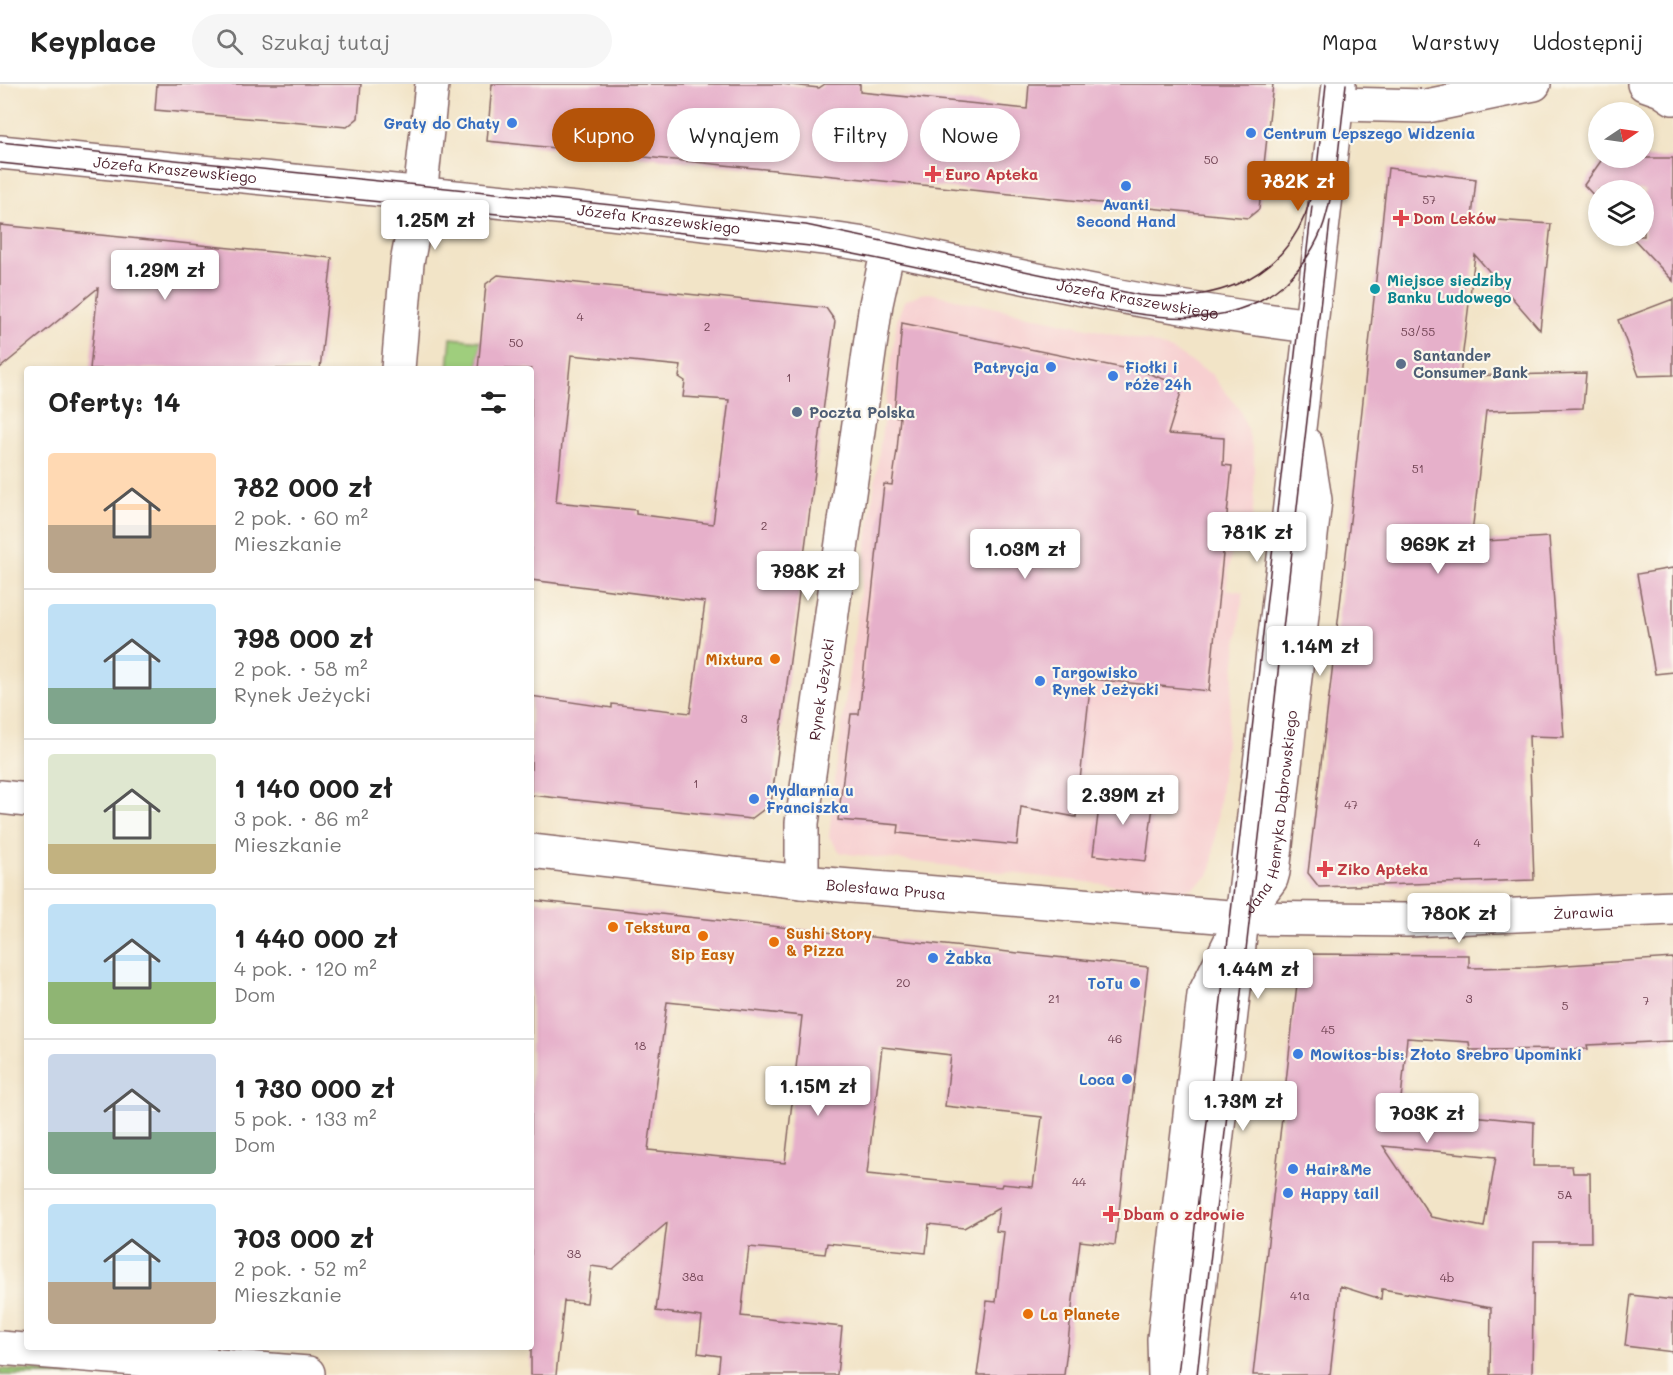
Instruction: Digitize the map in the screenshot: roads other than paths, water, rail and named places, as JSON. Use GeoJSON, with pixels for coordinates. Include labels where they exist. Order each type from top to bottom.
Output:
{"type":"FeatureCollection","features":[{"type":"Feature","properties":{"kind":"street"},"geometry":{"type":"LineString","coordinates":[[398,366],[407,263],[420,195],[432,84]]}},
{"type":"Feature","properties":{"kind":"street"},"geometry":{"type":"LineString","coordinates":[[1338,94],[1427,106],[1534,84]]}},
{"type":"Feature","properties":{"kind":"street"},"geometry":{"type":"LineString","coordinates":[[1644,84],[1673,98]]}},
{"type":"Feature","properties":{"kind":"street","name":"Jana Henryka Dąbrowskiego"},"geometry":{"type":"LineString","coordinates":[[1189,1375],[1338,94]]}},
{"type":"Feature","properties":{"kind":"street","name":"Józefa Kraszewskiego"},"geometry":{"type":"LineString","coordinates":[[0,152],[577,209],[824,238],[888,249],[1120,298],[1260,321],[1311,326]]}},
{"type":"Feature","properties":{"kind":"street","name":"Rynek Jeżycki"},"geometry":{"type":"LineString","coordinates":[[802,882],[802,823],[876,304],[888,249]]}},
{"type":"Feature","properties":{"kind":"street"},"geometry":{"type":"LineString","coordinates":[[0,797],[24,800]]}},
{"type":"Feature","properties":{"kind":"street","name":"Bolesława Prusa"},"geometry":{"type":"LineString","coordinates":[[534,851],[802,882],[1242,918]]}},
{"type":"Feature","properties":{"kind":"street","name":"Żurawia"},"geometry":{"type":"LineString","coordinates":[[1242,918],[1407,920],[1673,908]]}},
{"type":"Feature","properties":{"kind":"street","name":"Jana Henryka Dąbrowskiego"},"geometry":{"type":"LineString","coordinates":[[1165,1375],[1164,1339],[1204,995],[1242,918]]}},
{"type":"Feature","properties":{"kind":"street"},"geometry":{"type":"LineString","coordinates":[[0,1348],[24,1349]]}},
{"type":"Feature","properties":{"kind":"street"},"geometry":{"type":"LineString","coordinates":[[36,1350],[309,1365]]}},
{"type":"Feature","properties":{"kind":"tram line"},"geometry":{"type":"LineString","coordinates":[[1317,168],[1326,84]]}},
{"type":"Feature","properties":{"kind":"tram line"},"geometry":{"type":"LineString","coordinates":[[1336,173],[1346,84]]}},
{"type":"Feature","properties":{"kind":"tram line"},"geometry":{"type":"LineString","coordinates":[[0,142],[806,225],[1139,295],[1164,297],[1214,292],[1237,284],[1258,273],[1276,258],[1292,239],[1305,215],[1318,161]]}},
{"type":"Feature","properties":{"kind":"tram line"},"geometry":{"type":"LineString","coordinates":[[0,163],[810,246],[1103,307],[1167,317],[1199,317],[1229,312],[1258,301],[1285,283],[1303,263],[1321,231],[1337,165]]}},
{"type":"Feature","properties":{"kind":"tram line"},"geometry":{"type":"LineString","coordinates":[[1178,1375],[1312,206]]}},
{"type":"Feature","properties":{"kind":"tram line"},"geometry":{"type":"LineString","coordinates":[[1197,1375],[1330,221]]}},
{"type":"Feature","properties":{"kind":"place","name":"Graty do Chaty"},"geometry":{"type":"Point","coordinates":[512,123]}},
{"type":"Feature","properties":{"kind":"place","name":"Centrum Lepszego Widzenia"},"geometry":{"type":"Point","coordinates":[1251,133]}},
{"type":"Feature","properties":{"kind":"place","name":"Euro Apteka"},"geometry":{"type":"Point","coordinates":[933,174]}},
{"type":"Feature","properties":{"kind":"place","name":"Avanti Second Hand"},"geometry":{"type":"Point","coordinates":[1126,186]}},
{"type":"Feature","properties":{"kind":"place","name":"Dom Leków"},"geometry":{"type":"Point","coordinates":[1401,218]}},
{"type":"Feature","properties":{"kind":"place","name":"Miejsce siedziby Banku Ludowego"},"geometry":{"type":"Point","coordinates":[1375,289]}},
{"type":"Feature","properties":{"kind":"place","name":"Santander Consumer Bank"},"geometry":{"type":"Point","coordinates":[1401,364]}},
{"type":"Feature","properties":{"kind":"place","name":"Patrycja"},"geometry":{"type":"Point","coordinates":[1051,367]}},
{"type":"Feature","properties":{"kind":"place","name":"Fiołki i róże 24h"},"geometry":{"type":"Point","coordinates":[1113,376]}},
{"type":"Feature","properties":{"kind":"place","name":"Poczta Polska"},"geometry":{"type":"Point","coordinates":[797,412]}},
{"type":"Feature","properties":{"kind":"place","name":"Mixtura"},"geometry":{"type":"Point","coordinates":[775,659]}},
{"type":"Feature","properties":{"kind":"place","name":"Targowisko Rynek Jeżycki"},"geometry":{"type":"Point","coordinates":[1040,681]}},
{"type":"Feature","properties":{"kind":"place","name":"Mydlarnia u Franciszka"},"geometry":{"type":"Point","coordinates":[754,799]}},
{"type":"Feature","properties":{"kind":"place","name":"Ziko Apteka"},"geometry":{"type":"Point","coordinates":[1325,869]}},
{"type":"Feature","properties":{"kind":"place","name":"Tekstura"},"geometry":{"type":"Point","coordinates":[613,927]}},
{"type":"Feature","properties":{"kind":"place","name":"Sip Easy"},"geometry":{"type":"Point","coordinates":[703,936]}},
{"type":"Feature","properties":{"kind":"place","name":"Sushi Story & Pizza"},"geometry":{"type":"Point","coordinates":[774,942]}},
{"type":"Feature","properties":{"kind":"place","name":"Żabka"},"geometry":{"type":"Point","coordinates":[933,958]}},
{"type":"Feature","properties":{"kind":"place","name":"ToTu"},"geometry":{"type":"Point","coordinates":[1135,983]}},
{"type":"Feature","properties":{"kind":"place","name":"Mowitos-bis: Złoto Srebro Upominki"},"geometry":{"type":"Point","coordinates":[1298,1054]}},
{"type":"Feature","properties":{"kind":"place","name":"Loca"},"geometry":{"type":"Point","coordinates":[1127,1079]}},
{"type":"Feature","properties":{"kind":"place","name":"Hair&Me"},"geometry":{"type":"Point","coordinates":[1293,1169]}},
{"type":"Feature","properties":{"kind":"place","name":"Happy tail"},"geometry":{"type":"Point","coordinates":[1288,1193]}},
{"type":"Feature","properties":{"kind":"place","name":"Dbam o zdrowie"},"geometry":{"type":"Point","coordinates":[1111,1214]}},
{"type":"Feature","properties":{"kind":"place","name":"La Planete"},"geometry":{"type":"Point","coordinates":[1028,1314]}}]}
